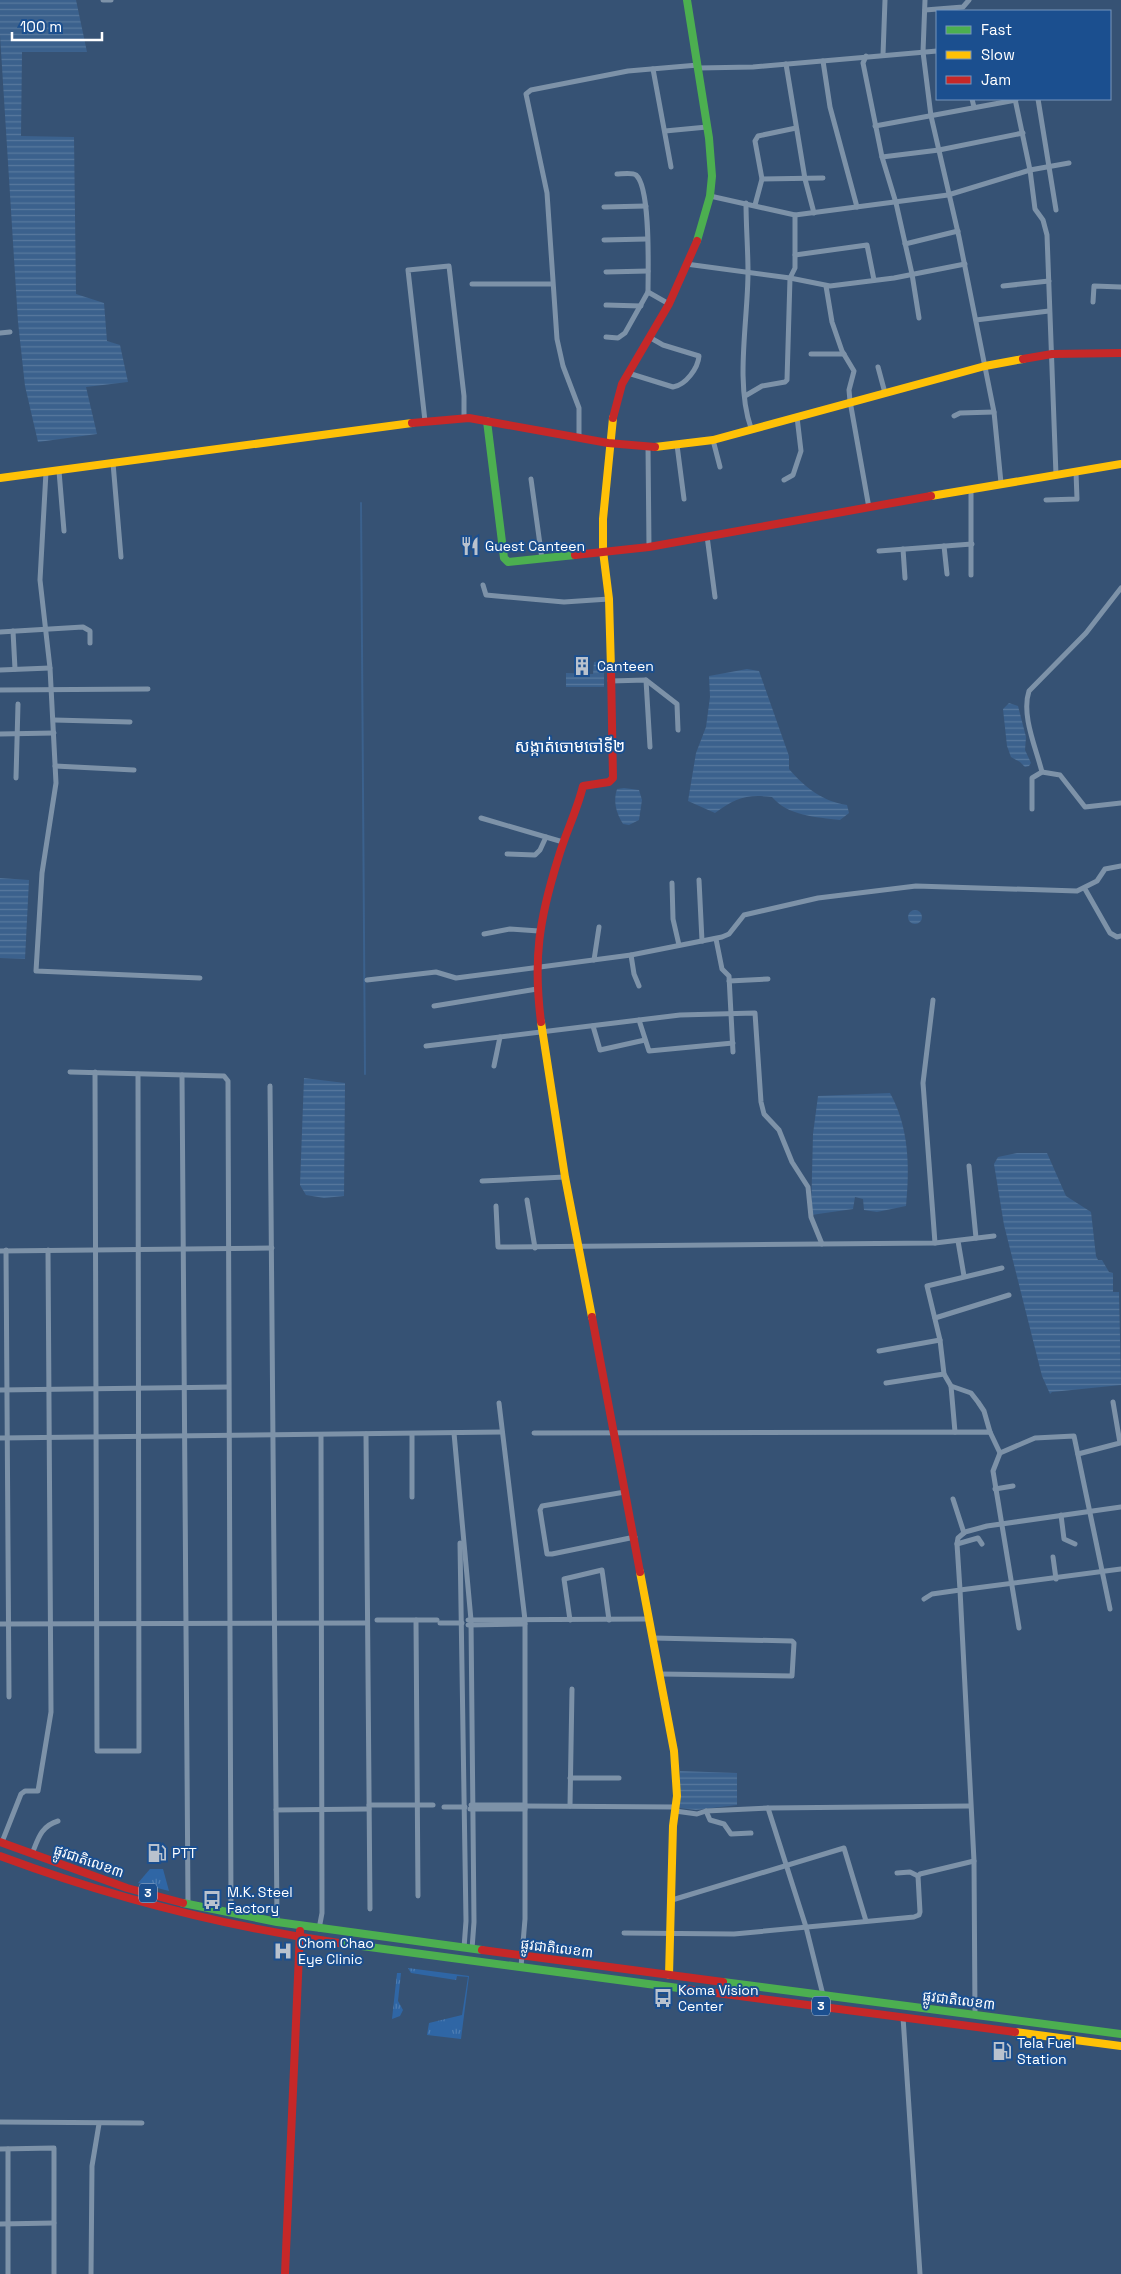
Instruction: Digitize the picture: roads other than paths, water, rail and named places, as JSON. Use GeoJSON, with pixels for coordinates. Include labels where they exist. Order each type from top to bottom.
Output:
{"type":"FeatureCollection","features":[{"type":"Feature","properties":{"kind":"main road"},"geometry":{"type":"LineString","coordinates":[[669,1975],[675,1809],[674,1751],[635,1537],[565,1177],[542,1032],[536,967],[539,931],[563,842],[579,804],[581,788],[583,786],[609,782],[613,778],[609,600],[603,551],[608,443],[622,384],[669,304],[698,241],[710,196],[712,176],[707,127],[688,0]]}},
{"type":"Feature","properties":{"kind":"main road"},"geometry":{"type":"LineString","coordinates":[[0,478],[425,421],[464,418],[608,443],[648,446],[677,445],[713,440],[850,401],[985,366],[1052,354],[1121,353]]}},
{"type":"Feature","properties":{"kind":"main road"},"geometry":{"type":"LineString","coordinates":[[487,421],[505,561],[542,560],[603,551],[649,547],[1001,483],[1056,476],[1121,464]]}},
{"type":"Feature","properties":{"kind":"main road","name":"ផ្លូវជាតិលេខ៣"},"geometry":{"type":"LineString","coordinates":[[1,1843],[114,1884],[230,1914],[468,1949],[1121,2034]]}},
{"type":"Feature","properties":{"kind":"main road","name":"ផ្លូវជាតិលេខ៣"},"geometry":{"type":"LineString","coordinates":[[0,1856],[67,1881],[148,1906],[228,1924],[299,1936],[522,1967],[1121,2046]]}},
{"type":"Feature","properties":{"kind":"main road"},"geometry":{"type":"LineString","coordinates":[[285,2274],[301,1925]]}},
{"type":"Feature","properties":{"kind":"street"},"geometry":{"type":"LineString","coordinates":[[103,0],[111,0]]}},
{"type":"Feature","properties":{"kind":"street"},"geometry":{"type":"LineString","coordinates":[[883,55],[886,0]]}},
{"type":"Feature","properties":{"kind":"street"},"geometry":{"type":"LineString","coordinates":[[925,0],[923,52],[931,116],[948,195],[958,230],[994,412],[1001,483]]}},
{"type":"Feature","properties":{"kind":"street"},"geometry":{"type":"LineString","coordinates":[[925,10],[963,7],[969,0]]}},
{"type":"Feature","properties":{"kind":"street"},"geometry":{"type":"LineString","coordinates":[[579,438],[579,408],[563,366],[559,348],[552,284],[547,193],[527,101],[527,90],[628,71],[786,64],[936,51]]}},
{"type":"Feature","properties":{"kind":"street"},"geometry":{"type":"LineString","coordinates":[[866,56],[863,62],[875,126],[882,157],[896,202],[912,274],[919,318]]}},
{"type":"Feature","properties":{"kind":"street"},"geometry":{"type":"LineString","coordinates":[[823,60],[830,107],[857,207]]}},
{"type":"Feature","properties":{"kind":"street"},"geometry":{"type":"LineString","coordinates":[[786,64],[805,178],[814,212]]}},
{"type":"Feature","properties":{"kind":"street"},"geometry":{"type":"LineString","coordinates":[[653,69],[671,166]]}},
{"type":"Feature","properties":{"kind":"street"},"geometry":{"type":"LineString","coordinates":[[972,100],[974,107]]}},
{"type":"Feature","properties":{"kind":"street"},"geometry":{"type":"LineString","coordinates":[[875,126],[1016,100],[1030,170],[1035,209],[1043,220],[1047,236],[1056,476]]}},
{"type":"Feature","properties":{"kind":"street"},"geometry":{"type":"LineString","coordinates":[[1038,100],[1056,210]]}},
{"type":"Feature","properties":{"kind":"street"},"geometry":{"type":"LineString","coordinates":[[665,130],[707,127]]}},
{"type":"Feature","properties":{"kind":"street"},"geometry":{"type":"LineString","coordinates":[[755,205],[762,180],[755,141],[758,136],[796,128]]}},
{"type":"Feature","properties":{"kind":"street"},"geometry":{"type":"LineString","coordinates":[[882,157],[939,150],[1022,133]]}},
{"type":"Feature","properties":{"kind":"street"},"geometry":{"type":"LineString","coordinates":[[710,196],[795,215],[948,195],[1030,170],[1069,163]]}},
{"type":"Feature","properties":{"kind":"street"},"geometry":{"type":"LineString","coordinates":[[606,337],[622,336],[648,292],[646,206],[635,175],[617,174]]}},
{"type":"Feature","properties":{"kind":"street"},"geometry":{"type":"LineString","coordinates":[[762,180],[823,178]]}},
{"type":"Feature","properties":{"kind":"street"},"geometry":{"type":"LineString","coordinates":[[746,203],[748,272],[745,396],[747,417],[752,428]]}},
{"type":"Feature","properties":{"kind":"street"},"geometry":{"type":"LineString","coordinates":[[604,206],[646,206]]}},
{"type":"Feature","properties":{"kind":"street"},"geometry":{"type":"LineString","coordinates":[[745,396],[762,386],[788,380],[790,278],[795,268],[795,215]]}},
{"type":"Feature","properties":{"kind":"street"},"geometry":{"type":"LineString","coordinates":[[905,244],[958,230]]}},
{"type":"Feature","properties":{"kind":"street"},"geometry":{"type":"LineString","coordinates":[[604,240],[647,239]]}},
{"type":"Feature","properties":{"kind":"street"},"geometry":{"type":"LineString","coordinates":[[795,255],[866,245],[874,280]]}},
{"type":"Feature","properties":{"kind":"street"},"geometry":{"type":"LineString","coordinates":[[686,264],[790,278],[826,286],[912,274],[965,264]]}},
{"type":"Feature","properties":{"kind":"street"},"geometry":{"type":"LineString","coordinates":[[425,421],[408,270],[449,266],[464,396],[464,418]]}},
{"type":"Feature","properties":{"kind":"street"},"geometry":{"type":"LineString","coordinates":[[606,272],[648,271]]}},
{"type":"Feature","properties":{"kind":"street"},"geometry":{"type":"LineString","coordinates":[[1003,286],[1048,281]]}},
{"type":"Feature","properties":{"kind":"street"},"geometry":{"type":"LineString","coordinates":[[472,284],[552,284]]}},
{"type":"Feature","properties":{"kind":"street"},"geometry":{"type":"LineString","coordinates":[[826,286],[832,322],[844,354],[854,371],[849,390],[850,401],[869,508]]}},
{"type":"Feature","properties":{"kind":"street"},"geometry":{"type":"LineString","coordinates":[[1093,302],[1094,286],[1121,287]]}},
{"type":"Feature","properties":{"kind":"street"},"geometry":{"type":"LineString","coordinates":[[648,292],[669,304]]}},
{"type":"Feature","properties":{"kind":"street"},"geometry":{"type":"LineString","coordinates":[[606,305],[641,306]]}},
{"type":"Feature","properties":{"kind":"street"},"geometry":{"type":"LineString","coordinates":[[976,320],[1049,311]]}},
{"type":"Feature","properties":{"kind":"street"},"geometry":{"type":"LineString","coordinates":[[0,333],[10,332]]}},
{"type":"Feature","properties":{"kind":"street"},"geometry":{"type":"LineString","coordinates":[[628,373],[673,387],[680,385],[694,371],[699,358],[697,355],[663,345],[648,337]]}},
{"type":"Feature","properties":{"kind":"street"},"geometry":{"type":"LineString","coordinates":[[810,354],[844,354]]}},
{"type":"Feature","properties":{"kind":"street"},"geometry":{"type":"LineString","coordinates":[[878,368],[885,393]]}},
{"type":"Feature","properties":{"kind":"street"},"geometry":{"type":"LineString","coordinates":[[954,416],[960,413],[994,412]]}},
{"type":"Feature","properties":{"kind":"street"},"geometry":{"type":"LineString","coordinates":[[784,480],[793,475],[801,451],[797,416]]}},
{"type":"Feature","properties":{"kind":"street"},"geometry":{"type":"LineString","coordinates":[[713,440],[720,467]]}},
{"type":"Feature","properties":{"kind":"street"},"geometry":{"type":"LineString","coordinates":[[677,445],[684,500]]}},
{"type":"Feature","properties":{"kind":"street"},"geometry":{"type":"LineString","coordinates":[[648,446],[649,547]]}},
{"type":"Feature","properties":{"kind":"street"},"geometry":{"type":"LineString","coordinates":[[113,463],[121,557]]}},
{"type":"Feature","properties":{"kind":"street"},"geometry":{"type":"LineString","coordinates":[[59,471],[64,531]]}},
{"type":"Feature","properties":{"kind":"street"},"geometry":{"type":"LineString","coordinates":[[46,472],[40,580],[52,689],[56,783],[42,873],[36,971],[200,978]]}},
{"type":"Feature","properties":{"kind":"street"},"geometry":{"type":"LineString","coordinates":[[1046,500],[1077,500],[1076,472]]}},
{"type":"Feature","properties":{"kind":"street"},"geometry":{"type":"LineString","coordinates":[[531,479],[542,560]]}},
{"type":"Feature","properties":{"kind":"street"},"geometry":{"type":"LineString","coordinates":[[971,489],[971,575]]}},
{"type":"Feature","properties":{"kind":"street"},"geometry":{"type":"LineString","coordinates":[[707,536],[715,597]]}},
{"type":"Feature","properties":{"kind":"street"},"geometry":{"type":"LineString","coordinates":[[879,551],[972,544]]}},
{"type":"Feature","properties":{"kind":"street"},"geometry":{"type":"LineString","coordinates":[[944,546],[946,574]]}},
{"type":"Feature","properties":{"kind":"street"},"geometry":{"type":"LineString","coordinates":[[903,549],[905,578]]}},
{"type":"Feature","properties":{"kind":"street"},"geometry":{"type":"LineString","coordinates":[[483,585],[485,594],[495,596],[564,602],[609,600]]}},
{"type":"Feature","properties":{"kind":"street"},"geometry":{"type":"LineString","coordinates":[[1042,772],[1028,717],[1026,700],[1029,691],[1086,633],[1121,588]]}},
{"type":"Feature","properties":{"kind":"street"},"geometry":{"type":"LineString","coordinates":[[0,632],[87,628],[90,631],[90,643]]}},
{"type":"Feature","properties":{"kind":"street"},"geometry":{"type":"LineString","coordinates":[[13,632],[16,669]]}},
{"type":"Feature","properties":{"kind":"street"},"geometry":{"type":"LineString","coordinates":[[0,670],[50,668]]}},
{"type":"Feature","properties":{"kind":"street"},"geometry":{"type":"LineString","coordinates":[[646,680],[650,747]]}},
{"type":"Feature","properties":{"kind":"street"},"geometry":{"type":"LineString","coordinates":[[610,681],[646,680],[676,701],[678,730]]}},
{"type":"Feature","properties":{"kind":"street"},"geometry":{"type":"LineString","coordinates":[[0,690],[148,689]]}},
{"type":"Feature","properties":{"kind":"street"},"geometry":{"type":"LineString","coordinates":[[16,778],[18,704]]}},
{"type":"Feature","properties":{"kind":"street"},"geometry":{"type":"LineString","coordinates":[[54,720],[130,722]]}},
{"type":"Feature","properties":{"kind":"street"},"geometry":{"type":"LineString","coordinates":[[0,734],[54,733]]}},
{"type":"Feature","properties":{"kind":"street"},"geometry":{"type":"LineString","coordinates":[[55,766],[134,770]]}},
{"type":"Feature","properties":{"kind":"street"},"geometry":{"type":"LineString","coordinates":[[1032,809],[1032,778],[1042,772],[1060,775],[1085,808],[1121,803]]}},
{"type":"Feature","properties":{"kind":"street"},"geometry":{"type":"LineString","coordinates":[[481,818],[563,842]]}},
{"type":"Feature","properties":{"kind":"street"},"geometry":{"type":"LineString","coordinates":[[507,854],[535,855],[540,850],[546,837]]}},
{"type":"Feature","properties":{"kind":"street"},"geometry":{"type":"LineString","coordinates":[[367,980],[436,972],[456,978],[631,955],[716,939],[729,934],[744,915],[818,898],[916,886],[1002,887],[1067,892],[1084,889],[1097,881],[1105,869],[1121,866]]}},
{"type":"Feature","properties":{"kind":"street"},"geometry":{"type":"LineString","coordinates":[[699,880],[702,941]]}},
{"type":"Feature","properties":{"kind":"street"},"geometry":{"type":"LineString","coordinates":[[672,883],[673,919],[679,945]]}},
{"type":"Feature","properties":{"kind":"street"},"geometry":{"type":"LineString","coordinates":[[1084,889],[1110,933],[1117,937],[1121,936]]}},
{"type":"Feature","properties":{"kind":"street"},"geometry":{"type":"LineString","coordinates":[[594,960],[598,927]]}},
{"type":"Feature","properties":{"kind":"street"},"geometry":{"type":"LineString","coordinates":[[484,934],[526,928],[539,931]]}},
{"type":"Feature","properties":{"kind":"street"},"geometry":{"type":"LineString","coordinates":[[716,939],[722,969],[729,976],[733,1052]]}},
{"type":"Feature","properties":{"kind":"street"},"geometry":{"type":"LineString","coordinates":[[631,955],[634,974],[639,986]]}},
{"type":"Feature","properties":{"kind":"street"},"geometry":{"type":"LineString","coordinates":[[729,981],[768,979]]}},
{"type":"Feature","properties":{"kind":"street"},"geometry":{"type":"LineString","coordinates":[[434,1006],[538,989]]}},
{"type":"Feature","properties":{"kind":"street"},"geometry":{"type":"LineString","coordinates":[[933,1000],[923,1084],[935,1243]]}},
{"type":"Feature","properties":{"kind":"street"},"geometry":{"type":"LineString","coordinates":[[426,1046],[639,1020],[755,1012],[761,1102],[764,1114],[780,1130],[792,1162],[808,1187],[811,1217],[822,1244]]}},
{"type":"Feature","properties":{"kind":"street"},"geometry":{"type":"LineString","coordinates":[[639,1020],[644,1040],[650,1051],[733,1043]]}},
{"type":"Feature","properties":{"kind":"street"},"geometry":{"type":"LineString","coordinates":[[593,1026],[600,1050],[644,1040]]}},
{"type":"Feature","properties":{"kind":"street"},"geometry":{"type":"LineString","coordinates":[[494,1066],[500,1037]]}},
{"type":"Feature","properties":{"kind":"street"},"geometry":{"type":"LineString","coordinates":[[70,1072],[224,1076],[228,1081],[230,1914]]}},
{"type":"Feature","properties":{"kind":"street"},"geometry":{"type":"LineString","coordinates":[[95,1072],[97,1751],[139,1751],[138,1074]]}},
{"type":"Feature","properties":{"kind":"street"},"geometry":{"type":"LineString","coordinates":[[182,1076],[185,1388],[184,1624],[188,1904]]}},
{"type":"Feature","properties":{"kind":"street"},"geometry":{"type":"LineString","coordinates":[[270,1086],[277,1922]]}},
{"type":"Feature","properties":{"kind":"street"},"geometry":{"type":"LineString","coordinates":[[969,1166],[976,1238]]}},
{"type":"Feature","properties":{"kind":"street"},"geometry":{"type":"LineString","coordinates":[[482,1181],[565,1177]]}},
{"type":"Feature","properties":{"kind":"street"},"geometry":{"type":"LineString","coordinates":[[527,1200],[535,1248]]}},
{"type":"Feature","properties":{"kind":"street"},"geometry":{"type":"LineString","coordinates":[[496,1206],[498,1247],[935,1243],[994,1236]]}},
{"type":"Feature","properties":{"kind":"street"},"geometry":{"type":"LineString","coordinates":[[958,1240],[964,1276]]}},
{"type":"Feature","properties":{"kind":"street"},"geometry":{"type":"LineString","coordinates":[[9,1697],[6,1438],[3,1390],[3,1250],[272,1248]]}},
{"type":"Feature","properties":{"kind":"street"},"geometry":{"type":"LineString","coordinates":[[1,1843],[22,1794],[25,1791],[38,1791],[51,1712],[52,1623],[48,1250]]}},
{"type":"Feature","properties":{"kind":"street"},"geometry":{"type":"LineString","coordinates":[[955,1432],[951,1386],[944,1374],[940,1340],[927,1286],[1002,1268]]}},
{"type":"Feature","properties":{"kind":"street"},"geometry":{"type":"LineString","coordinates":[[935,1318],[1009,1295]]}},
{"type":"Feature","properties":{"kind":"street"},"geometry":{"type":"LineString","coordinates":[[879,1351],[940,1340]]}},
{"type":"Feature","properties":{"kind":"street"},"geometry":{"type":"LineString","coordinates":[[886,1384],[944,1374]]}},
{"type":"Feature","properties":{"kind":"street"},"geometry":{"type":"LineString","coordinates":[[951,1386],[971,1393],[984,1411],[990,1432],[1000,1453]]}},
{"type":"Feature","properties":{"kind":"street"},"geometry":{"type":"LineString","coordinates":[[3,1390],[228,1388]]}},
{"type":"Feature","properties":{"kind":"street"},"geometry":{"type":"LineString","coordinates":[[1078,1454],[1120,1443],[1113,1402]]}},
{"type":"Feature","properties":{"kind":"street"},"geometry":{"type":"LineString","coordinates":[[498,1404],[525,1622],[525,1807],[522,1967]]}},
{"type":"Feature","properties":{"kind":"street"},"geometry":{"type":"LineString","coordinates":[[0,1438],[502,1432]]}},
{"type":"Feature","properties":{"kind":"street"},"geometry":{"type":"LineString","coordinates":[[534,1433],[990,1432]]}},
{"type":"Feature","properties":{"kind":"street"},"geometry":{"type":"LineString","coordinates":[[454,1433],[471,1623],[473,1807],[468,1949]]}},
{"type":"Feature","properties":{"kind":"street"},"geometry":{"type":"LineString","coordinates":[[366,1434],[370,1909]]}},
{"type":"Feature","properties":{"kind":"street"},"geometry":{"type":"LineString","coordinates":[[412,1434],[412,1496]]}},
{"type":"Feature","properties":{"kind":"street"},"geometry":{"type":"LineString","coordinates":[[317,1938],[322,1913],[321,1435]]}},
{"type":"Feature","properties":{"kind":"street"},"geometry":{"type":"LineString","coordinates":[[1020,1628],[993,1471],[1000,1453],[1036,1438],[1074,1436],[1110,1609]]}},
{"type":"Feature","properties":{"kind":"street"},"geometry":{"type":"LineString","coordinates":[[995,1489],[1012,1486]]}},
{"type":"Feature","properties":{"kind":"street"},"geometry":{"type":"LineString","coordinates":[[625,1492],[542,1506],[540,1510],[545,1547],[547,1554],[552,1554],[635,1537]]}},
{"type":"Feature","properties":{"kind":"street"},"geometry":{"type":"LineString","coordinates":[[953,1499],[964,1533]]}},
{"type":"Feature","properties":{"kind":"street"},"geometry":{"type":"LineString","coordinates":[[459,1500],[468,1949]]}},
{"type":"Feature","properties":{"kind":"street"},"geometry":{"type":"LineString","coordinates":[[975,2015],[974,1861],[958,1538],[964,1533],[1002,1524],[1121,1507]]}},
{"type":"Feature","properties":{"kind":"street"},"geometry":{"type":"LineString","coordinates":[[1061,1515],[1064,1539],[1075,1544]]}},
{"type":"Feature","properties":{"kind":"street"},"geometry":{"type":"LineString","coordinates":[[957,1544],[978,1538],[982,1544]]}},
{"type":"Feature","properties":{"kind":"street"},"geometry":{"type":"LineString","coordinates":[[1053,1557],[1056,1579]]}},
{"type":"Feature","properties":{"kind":"street"},"geometry":{"type":"LineString","coordinates":[[924,1599],[932,1594],[1121,1569]]}},
{"type":"Feature","properties":{"kind":"street"},"geometry":{"type":"LineString","coordinates":[[570,1620],[564,1579],[602,1570],[609,1620]]}},
{"type":"Feature","properties":{"kind":"street"},"geometry":{"type":"LineString","coordinates":[[377,1620],[471,1623],[650,1619]]}},
{"type":"Feature","properties":{"kind":"street"},"geometry":{"type":"LineString","coordinates":[[416,1620],[418,1896]]}},
{"type":"Feature","properties":{"kind":"street"},"geometry":{"type":"LineString","coordinates":[[0,1624],[367,1623]]}},
{"type":"Feature","properties":{"kind":"street"},"geometry":{"type":"LineString","coordinates":[[653,1638],[794,1643],[792,1676],[660,1674]]}},
{"type":"Feature","properties":{"kind":"street"},"geometry":{"type":"LineString","coordinates":[[570,1806],[572,1688]]}},
{"type":"Feature","properties":{"kind":"street"},"geometry":{"type":"LineString","coordinates":[[570,1778],[619,1778]]}},
{"type":"Feature","properties":{"kind":"street"},"geometry":{"type":"LineString","coordinates":[[276,1810],[433,1806]]}},
{"type":"Feature","properties":{"kind":"street"},"geometry":{"type":"LineString","coordinates":[[444,1807],[570,1806],[675,1809],[697,1814],[706,1811],[768,1808],[970,1806]]}},
{"type":"Feature","properties":{"kind":"street"},"geometry":{"type":"LineString","coordinates":[[768,1808],[806,1927],[823,1995]]}},
{"type":"Feature","properties":{"kind":"street"},"geometry":{"type":"LineString","coordinates":[[706,1811],[710,1820],[724,1824],[731,1834],[751,1833]]}},
{"type":"Feature","properties":{"kind":"street"},"geometry":{"type":"LineString","coordinates":[[32,1855],[42,1829],[48,1824],[58,1821]]}},
{"type":"Feature","properties":{"kind":"street"},"geometry":{"type":"LineString","coordinates":[[672,1900],[844,1848],[866,1921]]}},
{"type":"Feature","properties":{"kind":"street"},"geometry":{"type":"LineString","coordinates":[[897,1873],[906,1872],[918,1876],[929,1871],[974,1861]]}},
{"type":"Feature","properties":{"kind":"street"},"geometry":{"type":"LineString","coordinates":[[624,1933],[671,1935],[734,1934],[919,1916],[918,1876]]}},
{"type":"Feature","properties":{"kind":"street"},"geometry":{"type":"LineString","coordinates":[[902,2017],[920,2274]]}},
{"type":"Feature","properties":{"kind":"street"},"geometry":{"type":"LineString","coordinates":[[0,2122],[142,2123]]}},
{"type":"Feature","properties":{"kind":"street"},"geometry":{"type":"LineString","coordinates":[[91,2274],[92,2166],[99,2124]]}},
{"type":"Feature","properties":{"kind":"street"},"geometry":{"type":"LineString","coordinates":[[0,2149],[54,2148],[54,2274]]}},
{"type":"Feature","properties":{"kind":"street"},"geometry":{"type":"LineString","coordinates":[[8,2149],[8,2274]]}},
{"type":"Feature","properties":{"kind":"street"},"geometry":{"type":"LineString","coordinates":[[0,2224],[54,2223]]}},
{"type":"Feature","properties":{"kind":"waterway"},"geometry":{"type":"LineString","coordinates":[[361,503],[365,1074]]}},
{"type":"Feature","properties":{"kind":"place","name":"Guest Canteen"},"geometry":{"type":"Point","coordinates":[470,546]}},
{"type":"Feature","properties":{"kind":"place","name":"Canteen"},"geometry":{"type":"Point","coordinates":[582,666]}},
{"type":"Feature","properties":{"kind":"place","name":"PTT"},"geometry":{"type":"Point","coordinates":[157,1853]}},
{"type":"Feature","properties":{"kind":"place","name":"M.K. Steel Factory"},"geometry":{"type":"Point","coordinates":[212,1900]}},
{"type":"Feature","properties":{"kind":"place","name":"Chom Chao Eye Clinic"},"geometry":{"type":"Point","coordinates":[283,1951]}},
{"type":"Feature","properties":{"kind":"place","name":"Koma Vision Center"},"geometry":{"type":"Point","coordinates":[663,1998]}},
{"type":"Feature","properties":{"kind":"place","name":"Tela Fuel Station"},"geometry":{"type":"Point","coordinates":[1002,2051]}},
{"type":"Feature","properties":{"kind":"district","name":"សង្កាត់ចោមចៅទី២"},"geometry":{"type":"Point","coordinates":[570,746]}}]}
